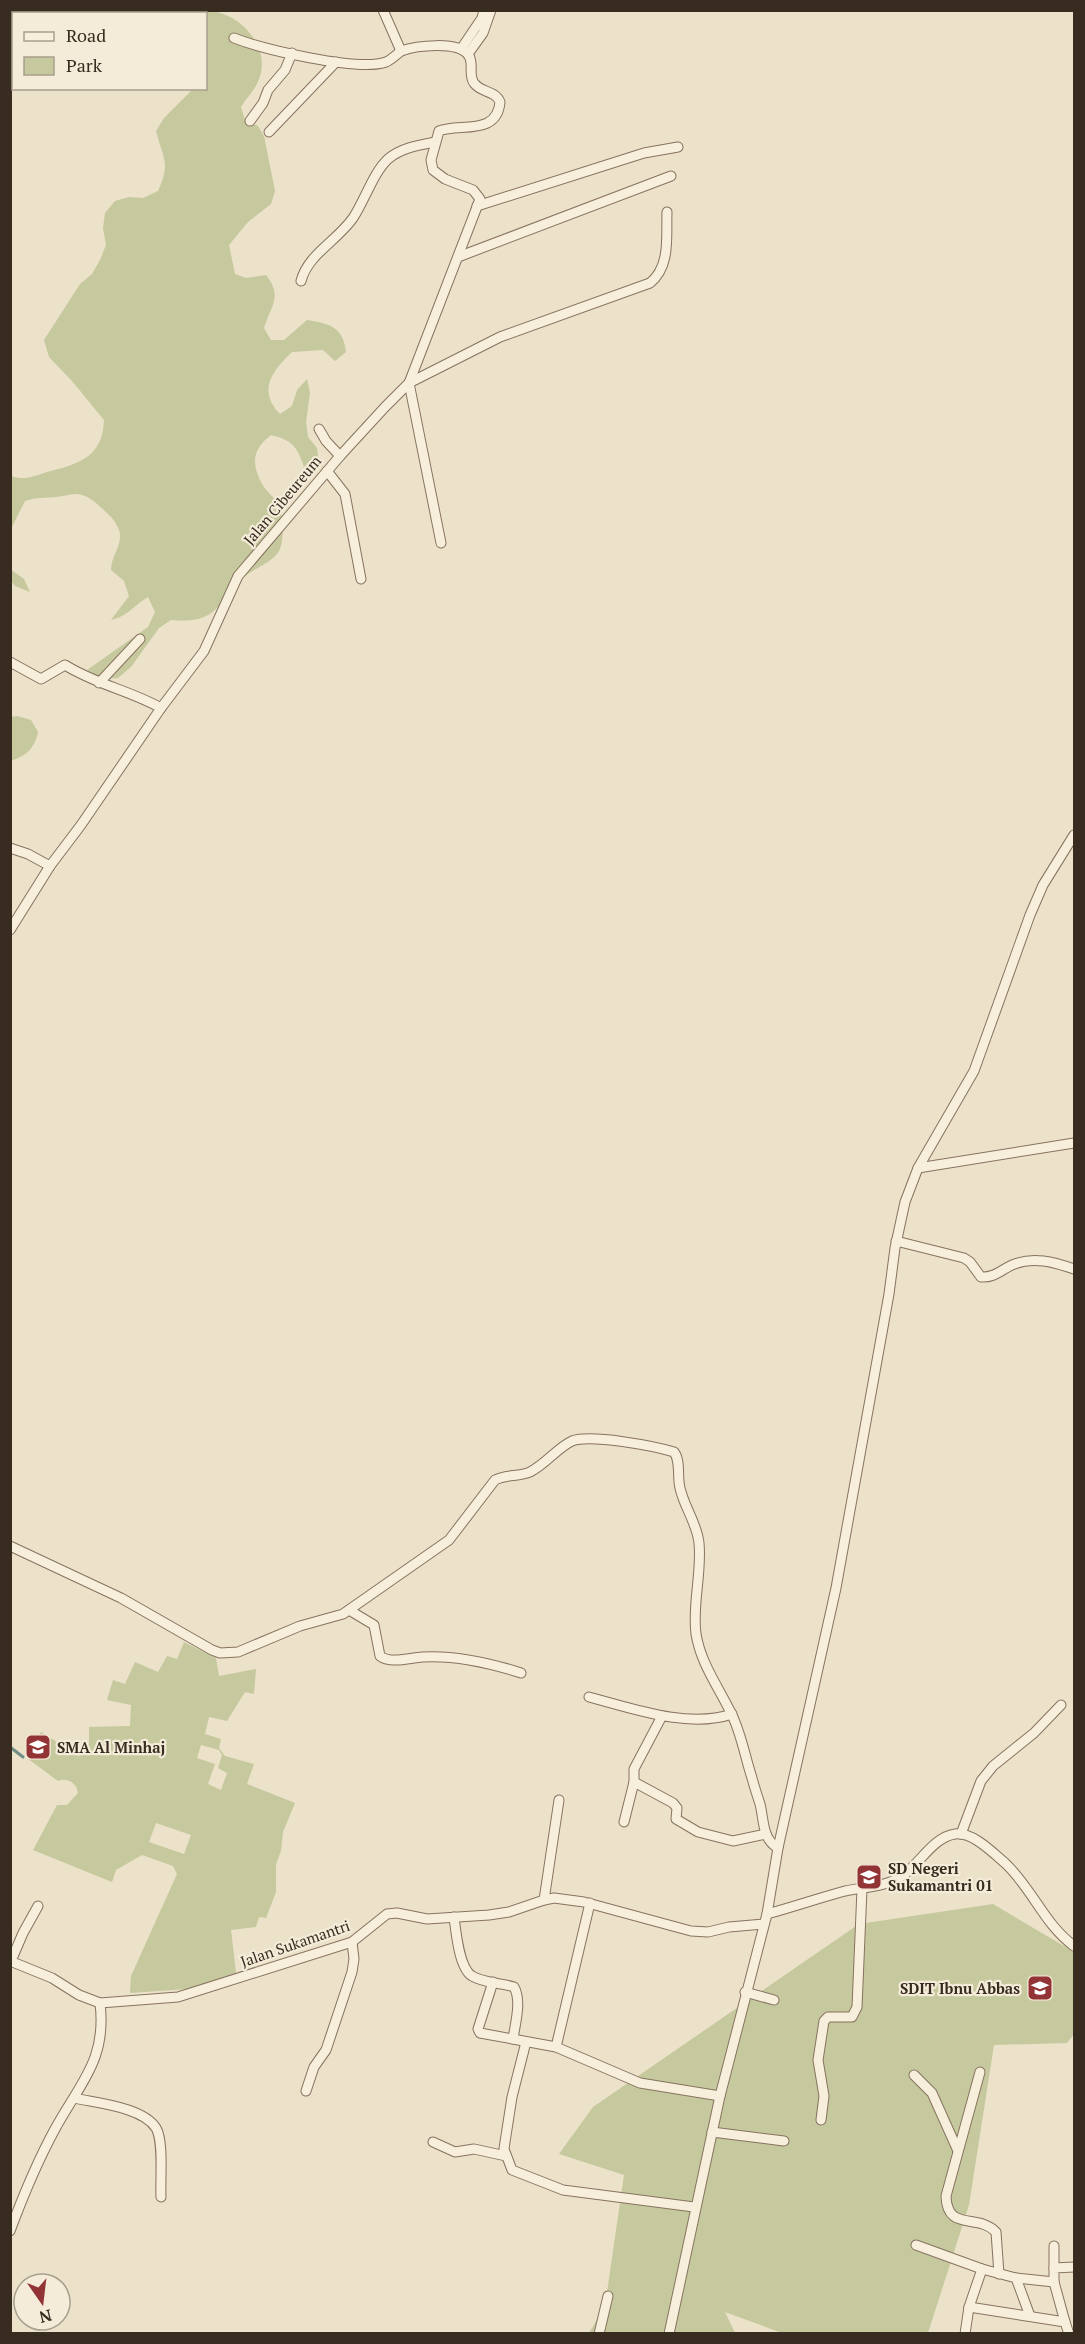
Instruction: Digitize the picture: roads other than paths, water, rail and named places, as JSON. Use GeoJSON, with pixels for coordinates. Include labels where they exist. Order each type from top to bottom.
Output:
{"type":"FeatureCollection","features":[{"type":"Feature","properties":{"kind":"street"},"geometry":{"type":"LineString","coordinates":[[384,10],[401,51]]}},
{"type":"Feature","properties":{"kind":"street"},"geometry":{"type":"LineString","coordinates":[[464,52],[484,10]]}},
{"type":"Feature","properties":{"kind":"street"},"geometry":{"type":"LineString","coordinates":[[464,52],[483,33],[491,10]]}},
{"type":"Feature","properties":{"kind":"street"},"geometry":{"type":"LineString","coordinates":[[234,38],[336,62],[374,65],[388,62],[401,51],[423,46],[464,52],[471,62],[474,83],[499,98],[498,112],[491,122],[482,126],[440,130],[430,162],[432,169],[445,179],[477,192],[480,199],[409,383],[441,543]]}},
{"type":"Feature","properties":{"kind":"street"},"geometry":{"type":"LineString","coordinates":[[250,121],[268,90],[285,70],[292,53]]}},
{"type":"Feature","properties":{"kind":"street"},"geometry":{"type":"LineString","coordinates":[[269,132],[336,62]]}},
{"type":"Feature","properties":{"kind":"street"},"geometry":{"type":"LineString","coordinates":[[301,281],[309,262],[352,220],[379,168],[398,152],[435,142]]}},
{"type":"Feature","properties":{"kind":"street"},"geometry":{"type":"LineString","coordinates":[[477,206],[644,153],[678,147]]}},
{"type":"Feature","properties":{"kind":"street"},"geometry":{"type":"LineString","coordinates":[[458,257],[671,176]]}},
{"type":"Feature","properties":{"kind":"street","name":"Jalan Cibeureum"},"geometry":{"type":"LineString","coordinates":[[10,930],[50,866],[204,651],[237,576],[340,456],[409,383],[500,337],[650,283],[659,274],[666,253],[667,212]]}},
{"type":"Feature","properties":{"kind":"street"},"geometry":{"type":"LineString","coordinates":[[319,429],[326,441],[340,456]]}},
{"type":"Feature","properties":{"kind":"street"},"geometry":{"type":"LineString","coordinates":[[327,471],[345,494],[361,579]]}},
{"type":"Feature","properties":{"kind":"street"},"geometry":{"type":"LineString","coordinates":[[99,683],[140,639]]}},
{"type":"Feature","properties":{"kind":"street"},"geometry":{"type":"LineString","coordinates":[[10,662],[41,679],[65,665],[99,683],[144,698],[161,708]]}},
{"type":"Feature","properties":{"kind":"street"},"geometry":{"type":"LineString","coordinates":[[669,2334],[694,2207],[745,1992],[765,1919],[778,1848],[836,1588],[905,1202],[918,1168],[974,1071],[1030,915],[1043,885],[1074,836]]}},
{"type":"Feature","properties":{"kind":"street"},"geometry":{"type":"LineString","coordinates":[[10,848],[28,854],[50,866]]}},
{"type":"Feature","properties":{"kind":"street"},"geometry":{"type":"LineString","coordinates":[[918,1168],[1074,1143]]}},
{"type":"Feature","properties":{"kind":"street"},"geometry":{"type":"LineString","coordinates":[[897,1241],[964,1258],[970,1262],[981,1277],[989,1278],[1015,1264],[1035,1260],[1057,1263],[1074,1269]]}},
{"type":"Feature","properties":{"kind":"street"},"geometry":{"type":"LineString","coordinates":[[10,1546],[121,1598],[220,1653],[249,1648],[300,1626],[336,1618],[449,1540],[495,1480],[526,1474],[536,1469],[573,1441],[585,1439],[638,1444],[670,1451],[677,1457],[683,1500],[699,1541],[700,1567],[695,1621],[697,1637],[707,1670],[732,1714],[760,1806],[766,1834],[770,1842],[778,1848]]}},
{"type":"Feature","properties":{"kind":"street"},"geometry":{"type":"LineString","coordinates":[[349,1610],[374,1625],[380,1656],[387,1660],[425,1657],[468,1660],[521,1673]]}},
{"type":"Feature","properties":{"kind":"street"},"geometry":{"type":"LineString","coordinates":[[588,1697],[662,1716],[710,1718],[732,1714]]}},
{"type":"Feature","properties":{"kind":"street"},"geometry":{"type":"LineString","coordinates":[[1061,1705],[1034,1733],[993,1766],[981,1781],[961,1834],[981,1843],[1006,1864],[1055,1931],[1074,1946]]}},
{"type":"Feature","properties":{"kind":"street"},"geometry":{"type":"LineString","coordinates":[[624,1822],[634,1782],[634,1769],[662,1716]]}},
{"type":"Feature","properties":{"kind":"street"},"geometry":{"type":"LineString","coordinates":[[634,1782],[673,1803],[677,1808],[676,1819],[698,1832],[733,1841],[766,1834]]}},
{"type":"Feature","properties":{"kind":"street"},"geometry":{"type":"LineString","coordinates":[[544,1900],[559,1800]]}},
{"type":"Feature","properties":{"kind":"street","name":"Jalan Sukamantri"},"geometry":{"type":"LineString","coordinates":[[11,1961],[52,1978],[79,1995],[100,2003],[178,1997],[352,1942],[387,1914],[397,1913],[427,1918],[499,1914],[544,1900],[563,1898],[590,1903],[691,1931],[708,1932],[765,1919],[843,1892],[899,1878],[943,1839],[954,1834],[961,1834]]}},
{"type":"Feature","properties":{"kind":"street"},"geometry":{"type":"LineString","coordinates":[[821,2120],[824,2096],[818,2060],[824,2021],[828,2017],[852,2017],[857,2007],[862,1889]]}},
{"type":"Feature","properties":{"kind":"street"},"geometry":{"type":"LineString","coordinates":[[556,2046],[590,1903]]}},
{"type":"Feature","properties":{"kind":"street"},"geometry":{"type":"LineString","coordinates":[[11,1961],[38,1906]]}},
{"type":"Feature","properties":{"kind":"street"},"geometry":{"type":"LineString","coordinates":[[454,1917],[465,1969],[473,1976],[514,1987],[516,1990],[513,2039]]}},
{"type":"Feature","properties":{"kind":"street"},"geometry":{"type":"LineString","coordinates":[[306,2091],[314,2067],[326,2050],[352,1972],[354,1959],[352,1942]]}},
{"type":"Feature","properties":{"kind":"street"},"geometry":{"type":"LineString","coordinates":[[493,1982],[478,2031],[556,2046],[640,2083],[720,2096]]}},
{"type":"Feature","properties":{"kind":"street"},"geometry":{"type":"LineString","coordinates":[[745,1992],[774,2000]]}},
{"type":"Feature","properties":{"kind":"street"},"geometry":{"type":"LineString","coordinates":[[10,2231],[47,2144],[96,2059],[102,2026],[100,2003]]}},
{"type":"Feature","properties":{"kind":"street"},"geometry":{"type":"LineString","coordinates":[[526,2042],[512,2097],[505,2142],[506,2156],[512,2170],[553,2188],[694,2207]]}},
{"type":"Feature","properties":{"kind":"street"},"geometry":{"type":"LineString","coordinates":[[980,2072],[946,2196],[947,2210],[955,2218],[988,2226],[996,2232],[999,2274]]}},
{"type":"Feature","properties":{"kind":"street"},"geometry":{"type":"LineString","coordinates":[[914,2075],[938,2102],[958,2151]]}},
{"type":"Feature","properties":{"kind":"street"},"geometry":{"type":"LineString","coordinates":[[74,2098],[131,2110],[156,2127],[159,2141],[161,2197]]}},
{"type":"Feature","properties":{"kind":"street"},"geometry":{"type":"LineString","coordinates":[[712,2132],[784,2141]]}},
{"type":"Feature","properties":{"kind":"street"},"geometry":{"type":"LineString","coordinates":[[432,2142],[455,2152],[474,2149],[506,2156]]}},
{"type":"Feature","properties":{"kind":"street"},"geometry":{"type":"LineString","coordinates":[[916,2245],[999,2274],[1054,2282]]}},
{"type":"Feature","properties":{"kind":"street"},"geometry":{"type":"LineString","coordinates":[[1054,2246],[1054,2282],[1069,2334]]}},
{"type":"Feature","properties":{"kind":"street"},"geometry":{"type":"LineString","coordinates":[[1054,2268],[1074,2267]]}},
{"type":"Feature","properties":{"kind":"street"},"geometry":{"type":"LineString","coordinates":[[965,2334],[969,2307],[982,2269]]}},
{"type":"Feature","properties":{"kind":"street"},"geometry":{"type":"LineString","coordinates":[[1016,2278],[1030,2316]]}},
{"type":"Feature","properties":{"kind":"street"},"geometry":{"type":"LineString","coordinates":[[599,2334],[608,2296]]}},
{"type":"Feature","properties":{"kind":"street"},"geometry":{"type":"LineString","coordinates":[[969,2307],[1065,2322]]}},
{"type":"Feature","properties":{"kind":"waterway"},"geometry":{"type":"LineString","coordinates":[[10,1747],[23,1757]]}},
{"type":"Feature","properties":{"kind":"place","name":"SMA Al Minhaj"},"geometry":{"type":"Point","coordinates":[38,1747]}},
{"type":"Feature","properties":{"kind":"place","name":"SD Negeri Sukamantri 01"},"geometry":{"type":"Point","coordinates":[869,1877]}},
{"type":"Feature","properties":{"kind":"place","name":"SDIT Ibnu Abbas"},"geometry":{"type":"Point","coordinates":[1040,1988]}}]}
